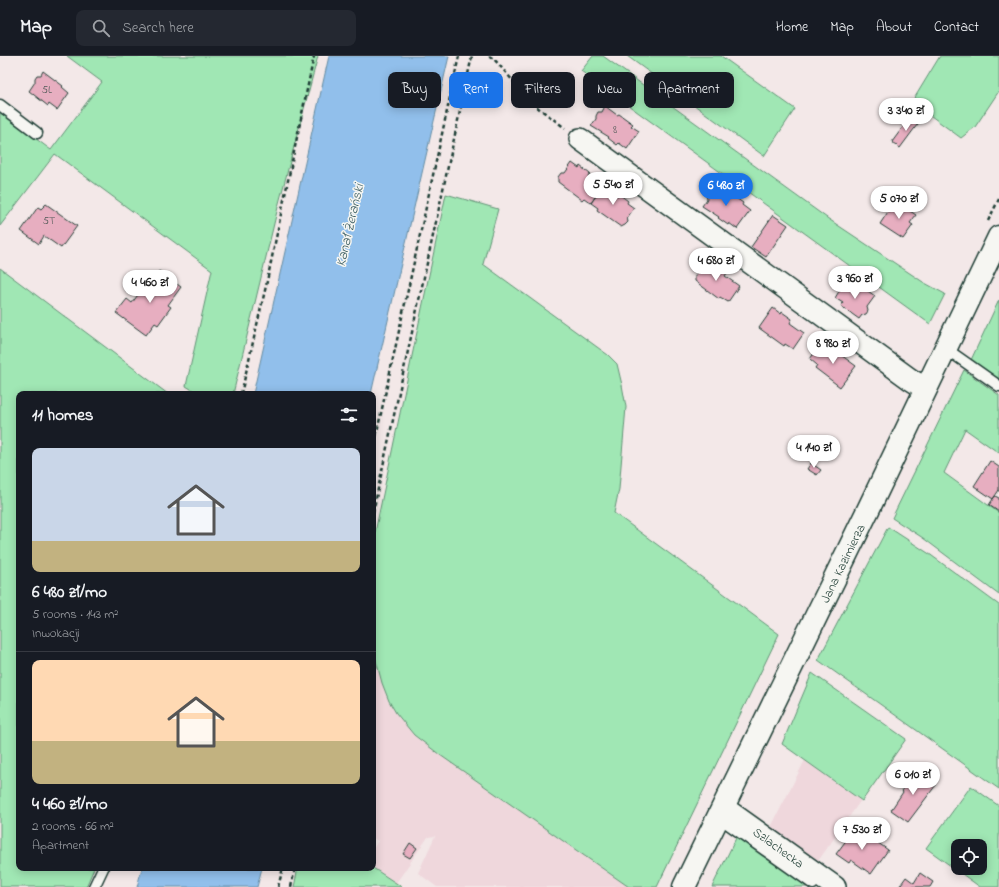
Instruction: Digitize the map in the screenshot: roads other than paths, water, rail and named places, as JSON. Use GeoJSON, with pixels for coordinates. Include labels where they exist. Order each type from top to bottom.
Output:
{"type":"FeatureCollection","features":[{"type":"Feature","properties":{"kind":"main road","name":"Jana Kazimierza"},"geometry":{"type":"LineString","coordinates":[[684,887],[999,237]]}},
{"type":"Feature","properties":{"kind":"street"},"geometry":{"type":"LineString","coordinates":[[580,139],[910,379],[926,389]]}},
{"type":"Feature","properties":{"kind":"street","name":"Szlachecka"},"geometry":{"type":"LineString","coordinates":[[720,812],[835,887]]}},
{"type":"Feature","properties":{"kind":"lane"},"geometry":{"type":"LineString","coordinates":[[0,105],[38,133]]}},
{"type":"Feature","properties":{"kind":"lane"},"geometry":{"type":"LineString","coordinates":[[945,348],[999,386]]}},
{"type":"Feature","properties":{"kind":"lane","name":"Szlachecka"},"geometry":{"type":"LineString","coordinates":[[720,812],[817,887]]}},
{"type":"Feature","properties":{"kind":"lane"},"geometry":{"type":"LineString","coordinates":[[94,887],[102,871]]}},
{"type":"Feature","properties":{"kind":"water","name":"Kanał Żerański"},"geometry":{"type":"Polygon","coordinates":[[[329,56],[449,56],[441,91],[441,72],[388,72],[388,108],[437,108],[372,391],[254,391],[329,56]]]}},
{"type":"Feature","properties":{"kind":"water"},"geometry":{"type":"Polygon","coordinates":[[[141,871],[261,871],[257,887],[137,887],[141,871]]]}}]}
